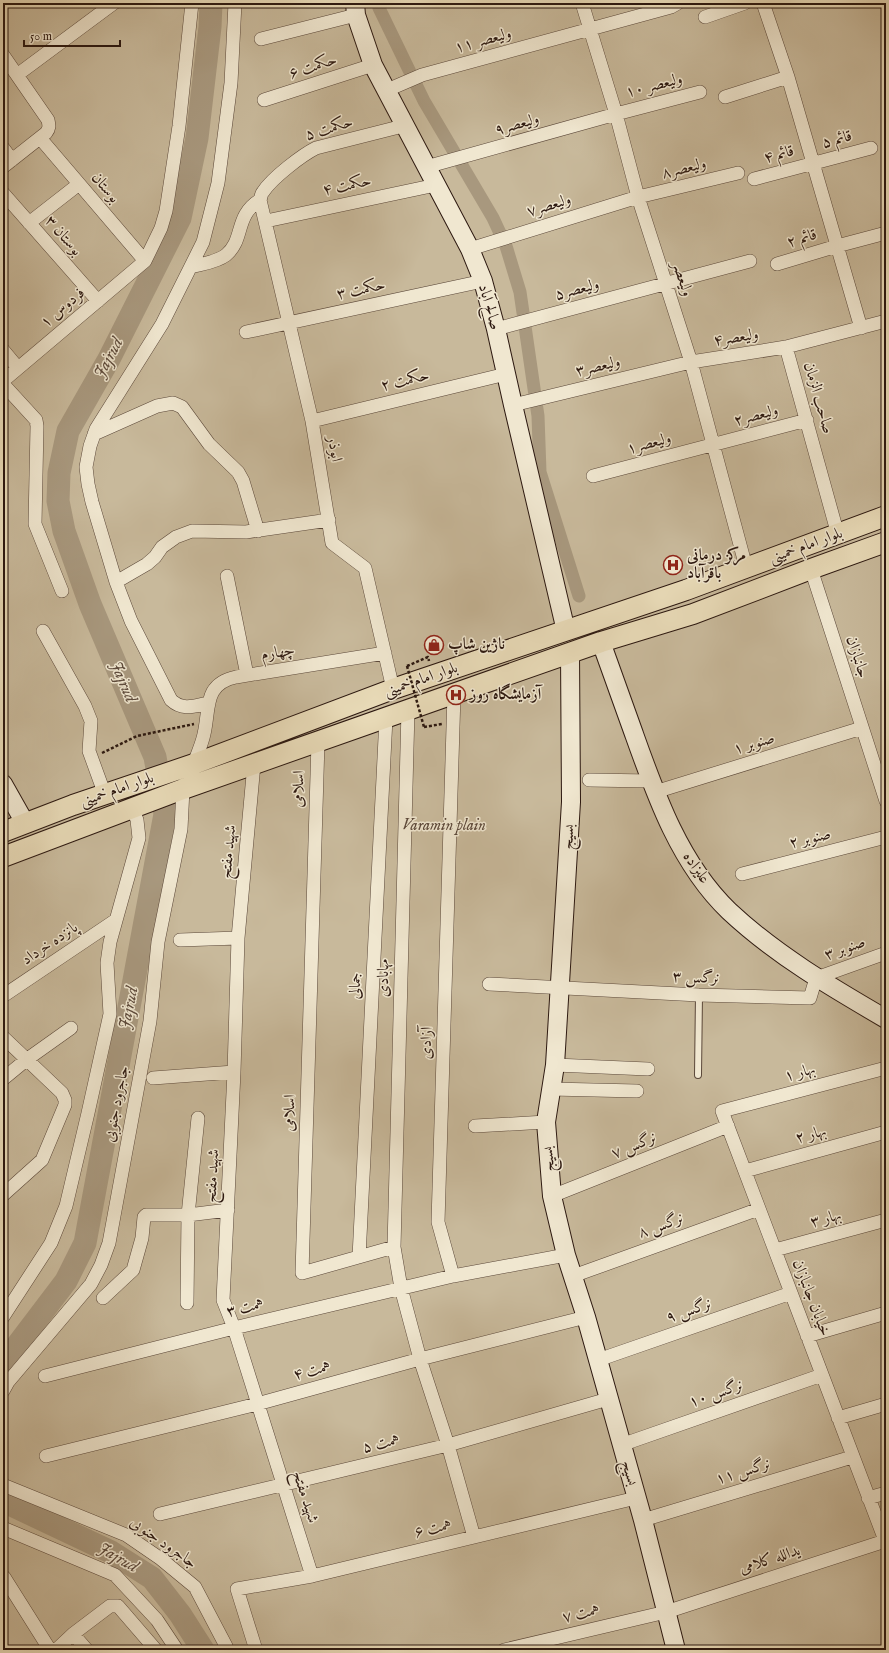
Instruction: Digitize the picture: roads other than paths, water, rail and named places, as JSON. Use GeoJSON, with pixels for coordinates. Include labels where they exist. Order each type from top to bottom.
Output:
{"type":"FeatureCollection","features":[{"type":"Feature","properties":{"kind":"main road","name":"بلوار امام خمینی"},"geometry":{"type":"LineString","coordinates":[[3,832],[194,764],[394,689],[566,632],[686,590],[886,516]]}},
{"type":"Feature","properties":{"kind":"main road","name":"بلوار امام خمینی"},"geometry":{"type":"LineString","coordinates":[[3,858],[189,786],[601,642],[693,614],[811,568],[886,542]]}},
{"type":"Feature","properties":{"kind":"street"},"geometry":{"type":"LineString","coordinates":[[17,76],[114,3]]}},
{"type":"Feature","properties":{"kind":"street"},"geometry":{"type":"LineString","coordinates":[[145,261],[161,228],[166,212],[179,126],[192,3]]}},
{"type":"Feature","properties":{"kind":"street"},"geometry":{"type":"LineString","coordinates":[[208,703],[184,708],[176,706],[171,700],[131,621],[116,582],[88,484],[86,467],[90,446],[96,429],[162,324],[203,242],[218,183],[231,83],[235,3]]}},
{"type":"Feature","properties":{"kind":"street","name":"ولیعصر"},"geometry":{"type":"LineString","coordinates":[[582,3],[616,114],[638,197],[691,362],[746,567]]}},
{"type":"Feature","properties":{"kind":"street","name":"ولیعصر ۱۱"},"geometry":{"type":"LineString","coordinates":[[385,91],[422,75],[591,30],[671,7],[678,3]]}},
{"type":"Feature","properties":{"kind":"street"},"geometry":{"type":"LineString","coordinates":[[705,17],[746,3]]}},
{"type":"Feature","properties":{"kind":"street"},"geometry":{"type":"LineString","coordinates":[[763,3],[788,78],[836,246],[862,328]]}},
{"type":"Feature","properties":{"kind":"street"},"geometry":{"type":"LineString","coordinates":[[260,39],[355,9]]}},
{"type":"Feature","properties":{"kind":"street","name":"صالح آباد"},"geometry":{"type":"LineString","coordinates":[[355,9],[373,65],[385,91],[470,249],[482,281],[496,329],[566,632]]}},
{"type":"Feature","properties":{"kind":"street"},"geometry":{"type":"LineString","coordinates":[[3,55],[48,120],[49,130],[7,164],[3,148]]}},
{"type":"Feature","properties":{"kind":"street","name":"حکمت ۶"},"geometry":{"type":"LineString","coordinates":[[264,100],[373,65]]}},
{"type":"Feature","properties":{"kind":"street"},"geometry":{"type":"LineString","coordinates":[[725,98],[788,78]]}},
{"type":"Feature","properties":{"kind":"street","name":"ولیعصر ۱۰"},"geometry":{"type":"LineString","coordinates":[[616,114],[700,92]]}},
{"type":"Feature","properties":{"kind":"street","name":"ولیعصر۹"},"geometry":{"type":"LineString","coordinates":[[426,167],[452,161],[616,114]]}},
{"type":"Feature","properties":{"kind":"street","name":"حکمت ۵"},"geometry":{"type":"LineString","coordinates":[[191,267],[217,260],[227,254],[236,242],[245,214],[260,200],[262,192],[303,154],[316,148],[403,126]]}},
{"type":"Feature","properties":{"kind":"street","name":"بوستان"},"geometry":{"type":"LineString","coordinates":[[43,135],[79,184],[145,261]]}},
{"type":"Feature","properties":{"kind":"street","name":"قائم ۵"},"geometry":{"type":"LineString","coordinates":[[812,164],[871,148]]}},
{"type":"Feature","properties":{"kind":"street","name":"قائم ۴"},"geometry":{"type":"LineString","coordinates":[[754,179],[812,164]]}},
{"type":"Feature","properties":{"kind":"street","name":"ولیعصر۸"},"geometry":{"type":"LineString","coordinates":[[638,197],[738,173]]}},
{"type":"Feature","properties":{"kind":"street"},"geometry":{"type":"LineString","coordinates":[[29,223],[79,184]]}},
{"type":"Feature","properties":{"kind":"street","name":"حکمت ۴"},"geometry":{"type":"LineString","coordinates":[[266,221],[436,186]]}},
{"type":"Feature","properties":{"kind":"street","name":"بوستان ۳"},"geometry":{"type":"LineString","coordinates":[[3,193],[98,301]]}},
{"type":"Feature","properties":{"kind":"street","name":"ولیعصر۷"},"geometry":{"type":"LineString","coordinates":[[470,249],[638,197]]}},
{"type":"Feature","properties":{"kind":"street","name":"ابوذر"},"geometry":{"type":"LineString","coordinates":[[260,200],[312,421],[332,543],[365,568],[394,689]]}},
{"type":"Feature","properties":{"kind":"street","name":"قائم ۲"},"geometry":{"type":"LineString","coordinates":[[777,264],[886,233]]}},
{"type":"Feature","properties":{"kind":"street","name":"فردوس ۱"},"geometry":{"type":"LineString","coordinates":[[3,382],[145,261]]}},
{"type":"Feature","properties":{"kind":"street","name":"ولیعصر۵"},"geometry":{"type":"LineString","coordinates":[[496,329],[750,261]]}},
{"type":"Feature","properties":{"kind":"street","name":"حکمت ۳"},"geometry":{"type":"LineString","coordinates":[[246,332],[482,281]]}},
{"type":"Feature","properties":{"kind":"street","name":"صاحب الزمان"},"geometry":{"type":"LineString","coordinates":[[838,534],[786,347],[886,321]]}},
{"type":"Feature","properties":{"kind":"street","name":"ولیعصر۴"},"geometry":{"type":"LineString","coordinates":[[691,362],[786,347]]}},
{"type":"Feature","properties":{"kind":"street"},"geometry":{"type":"LineString","coordinates":[[3,350],[18,368]]}},
{"type":"Feature","properties":{"kind":"street","name":"ولیعصر۳"},"geometry":{"type":"LineString","coordinates":[[513,405],[691,362]]}},
{"type":"Feature","properties":{"kind":"street","name":"حکمت ۲"},"geometry":{"type":"LineString","coordinates":[[312,421],[506,374]]}},
{"type":"Feature","properties":{"kind":"street"},"geometry":{"type":"LineString","coordinates":[[3,382],[36,420],[34,524],[62,591]]}},
{"type":"Feature","properties":{"kind":"street"},"geometry":{"type":"LineString","coordinates":[[94,434],[157,406],[173,403],[182,407],[209,444],[238,472],[243,481],[258,531]]}},
{"type":"Feature","properties":{"kind":"street","name":"ولیعصر۲"},"geometry":{"type":"LineString","coordinates":[[714,444],[807,420]]}},
{"type":"Feature","properties":{"kind":"street","name":"ولیعصر۱"},"geometry":{"type":"LineString","coordinates":[[593,476],[714,444]]}},
{"type":"Feature","properties":{"kind":"street"},"geometry":{"type":"LineString","coordinates":[[116,582],[147,564],[155,557],[162,547],[176,537],[192,532],[258,531],[328,520]]}},
{"type":"Feature","properties":{"kind":"street","name":"جانبازان"},"geometry":{"type":"LineString","coordinates":[[811,568],[886,801]]}},
{"type":"Feature","properties":{"kind":"street"},"geometry":{"type":"LineString","coordinates":[[227,576],[247,675]]}},
{"type":"Feature","properties":{"kind":"street"},"geometry":{"type":"LineString","coordinates":[[43,631],[85,706],[91,721],[92,732],[89,751],[105,795]]}},
{"type":"Feature","properties":{"kind":"street","name":"علیزاده"},"geometry":{"type":"LineString","coordinates":[[601,642],[653,787],[684,852],[704,881],[729,910],[767,944],[816,978],[886,1019]]}},
{"type":"Feature","properties":{"kind":"street","name":"چهارم"},"geometry":{"type":"LineString","coordinates":[[194,764],[204,736],[208,703],[212,693],[219,684],[229,678],[385,653]]}},
{"type":"Feature","properties":{"kind":"street","name":"بسیج"},"geometry":{"type":"LineString","coordinates":[[570,653],[571,802],[555,1064],[546,1122],[552,1196],[566,1255],[586,1317],[643,1520],[676,1650]]}},
{"type":"Feature","properties":{"kind":"street","name":"آزادی"},"geometry":{"type":"LineString","coordinates":[[453,1276],[438,1222],[454,694]]}},
{"type":"Feature","properties":{"kind":"street","name":"مهابادی"},"geometry":{"type":"LineString","coordinates":[[394,1247],[408,710]]}},
{"type":"Feature","properties":{"kind":"street","name":"جمالی"},"geometry":{"type":"LineString","coordinates":[[359,1257],[386,718]]}},
{"type":"Feature","properties":{"kind":"street","name":"صنوبر ۱"},"geometry":{"type":"LineString","coordinates":[[589,780],[653,787],[862,728]]}},
{"type":"Feature","properties":{"kind":"street","name":"اسلامی"},"geometry":{"type":"LineString","coordinates":[[318,742],[302,1273],[394,1247]]}},
{"type":"Feature","properties":{"kind":"street","name":"شهید مفتح"},"geometry":{"type":"LineString","coordinates":[[254,764],[238,938],[234,1072],[223,1300],[234,1328],[312,1576]]}},
{"type":"Feature","properties":{"kind":"street"},"geometry":{"type":"LineString","coordinates":[[3,784],[25,823]]}},
{"type":"Feature","properties":{"kind":"street","name":"جاجرود جنوبی"},"geometry":{"type":"LineString","coordinates":[[3,1391],[8,1382],[91,1284],[101,1265],[108,1243],[150,1021],[158,942],[182,829],[189,786]]}},
{"type":"Feature","properties":{"kind":"street"},"geometry":{"type":"LineString","coordinates":[[3,1317],[51,1243],[66,1206],[110,1014],[107,963],[110,942],[139,838],[137,820],[132,807]]}},
{"type":"Feature","properties":{"kind":"street","name":"صنوبر ۲"},"geometry":{"type":"LineString","coordinates":[[742,874],[886,837]]}},
{"type":"Feature","properties":{"kind":"street","name":"پانزده خرداد"},"geometry":{"type":"LineString","coordinates":[[3,996],[116,920]]}},
{"type":"Feature","properties":{"kind":"street"},"geometry":{"type":"LineString","coordinates":[[180,940],[238,938]]}},
{"type":"Feature","properties":{"kind":"street","name":"صنوبر ۳"},"geometry":{"type":"LineString","coordinates":[[816,978],[886,953]]}},
{"type":"Feature","properties":{"kind":"street","name":"نرگس ۳"},"geometry":{"type":"LineString","coordinates":[[489,984],[700,995],[810,998],[816,978]]}},
{"type":"Feature","properties":{"kind":"street"},"geometry":{"type":"LineString","coordinates":[[3,1079],[26,1060],[71,1028]]}},
{"type":"Feature","properties":{"kind":"street"},"geometry":{"type":"LineString","coordinates":[[3,1037],[62,1093],[65,1100],[65,1105],[42,1160],[3,1195]]}},
{"type":"Feature","properties":{"kind":"street"},"geometry":{"type":"LineString","coordinates":[[555,1064],[648,1070]]}},
{"type":"Feature","properties":{"kind":"street","name":"بهار ۱"},"geometry":{"type":"LineString","coordinates":[[722,1111],[886,1068]]}},
{"type":"Feature","properties":{"kind":"street"},"geometry":{"type":"LineString","coordinates":[[153,1078],[234,1072]]}},
{"type":"Feature","properties":{"kind":"street"},"geometry":{"type":"LineString","coordinates":[[551,1089],[637,1091]]}},
{"type":"Feature","properties":{"kind":"street","name":"خیابان جانبازان"},"geometry":{"type":"LineString","coordinates":[[722,1111],[852,1457],[886,1542]]}},
{"type":"Feature","properties":{"kind":"street"},"geometry":{"type":"LineString","coordinates":[[187,1303],[188,1215],[198,1118]]}},
{"type":"Feature","properties":{"kind":"street"},"geometry":{"type":"LineString","coordinates":[[475,1126],[546,1122]]}},
{"type":"Feature","properties":{"kind":"street","name":"نرگس ۷"},"geometry":{"type":"LineString","coordinates":[[552,1196],[728,1126]]}},
{"type":"Feature","properties":{"kind":"street","name":"بهار ۲"},"geometry":{"type":"LineString","coordinates":[[745,1171],[886,1132]]}},
{"type":"Feature","properties":{"kind":"street","name":"نرگس ۸"},"geometry":{"type":"LineString","coordinates":[[573,1276],[759,1209]]}},
{"type":"Feature","properties":{"kind":"street"},"geometry":{"type":"LineString","coordinates":[[103,1298],[133,1270],[142,1238],[144,1217],[146,1215],[188,1215],[228,1210]]}},
{"type":"Feature","properties":{"kind":"street","name":"بهار ۳"},"geometry":{"type":"LineString","coordinates":[[775,1250],[886,1220]]}},
{"type":"Feature","properties":{"kind":"street"},"geometry":{"type":"LineString","coordinates":[[394,1247],[401,1288],[420,1359],[448,1445],[474,1537]]}},
{"type":"Feature","properties":{"kind":"street"},"geometry":{"type":"LineString","coordinates":[[453,1276],[566,1255]]}},
{"type":"Feature","properties":{"kind":"street","name":"همت ۳"},"geometry":{"type":"LineString","coordinates":[[45,1376],[234,1328],[453,1276]]}},
{"type":"Feature","properties":{"kind":"street","name":"نرگس ۹"},"geometry":{"type":"LineString","coordinates":[[598,1360],[791,1293]]}},
{"type":"Feature","properties":{"kind":"street"},"geometry":{"type":"LineString","coordinates":[[807,1336],[886,1313]]}},
{"type":"Feature","properties":{"kind":"street","name":"همت ۴"},"geometry":{"type":"LineString","coordinates":[[46,1456],[257,1404],[420,1359],[586,1317]]}},
{"type":"Feature","properties":{"kind":"street","name":"نرگس ۱۰"},"geometry":{"type":"LineString","coordinates":[[621,1445],[822,1375]]}},
{"type":"Feature","properties":{"kind":"street","name":"همت ۵"},"geometry":{"type":"LineString","coordinates":[[160,1514],[448,1445],[608,1399]]}},
{"type":"Feature","properties":{"kind":"street"},"geometry":{"type":"LineString","coordinates":[[838,1418],[886,1404]]}},
{"type":"Feature","properties":{"kind":"street","name":"نرگس ۱۱"},"geometry":{"type":"LineString","coordinates":[[643,1520],[852,1457]]}},
{"type":"Feature","properties":{"kind":"street","name":"جاجرود جنوبی"},"geometry":{"type":"LineString","coordinates":[[3,1485],[126,1535],[161,1559],[195,1587],[226,1646]]}},
{"type":"Feature","properties":{"kind":"street"},"geometry":{"type":"LineString","coordinates":[[868,1498],[886,1493]]}},
{"type":"Feature","properties":{"kind":"street","name":"همت ۶"},"geometry":{"type":"LineString","coordinates":[[256,1650],[237,1589],[312,1576],[636,1498]]}},
{"type":"Feature","properties":{"kind":"street"},"geometry":{"type":"LineString","coordinates":[[3,1528],[115,1575],[157,1620],[177,1650]]}},
{"type":"Feature","properties":{"kind":"street","name":"یدالله کلامی"},"geometry":{"type":"LineString","coordinates":[[666,1612],[886,1542]]}},
{"type":"Feature","properties":{"kind":"street"},"geometry":{"type":"LineString","coordinates":[[4,1577],[50,1650]]}},
{"type":"Feature","properties":{"kind":"street"},"geometry":{"type":"LineString","coordinates":[[56,1650],[73,1634],[110,1606],[114,1605],[118,1606],[156,1650]]}},
{"type":"Feature","properties":{"kind":"street","name":"همت ۷"},"geometry":{"type":"LineString","coordinates":[[504,1650],[666,1612]]}},
{"type":"Feature","properties":{"kind":"street"},"geometry":{"type":"LineString","coordinates":[[73,1634],[87,1650]]}},
{"type":"Feature","properties":{"kind":"lane"},"geometry":{"type":"LineString","coordinates":[[698,1075],[700,995]]}},
{"type":"Feature","properties":{"kind":"waterway","name":"Jajrud"},"geometry":{"type":"LineString","coordinates":[[3,1364],[66,1281],[85,1243],[165,814],[155,757],[90,604],[64,531],[58,501],[59,473],[68,431],[109,359],[180,218],[197,138],[210,27],[211,3]]}},
{"type":"Feature","properties":{"kind":"waterway"},"geometry":{"type":"LineString","coordinates":[[379,3],[379,8],[424,101],[493,218],[506,246],[520,292],[538,416],[540,472],[579,596]]}},
{"type":"Feature","properties":{"kind":"waterway","name":"Jajrud"},"geometry":{"type":"LineString","coordinates":[[3,1501],[111,1552],[152,1578],[180,1614],[203,1650]]}},
{"type":"Feature","properties":{"kind":"place","name":"مرکز درمانی باقرآباد"},"geometry":{"type":"Point","coordinates":[673,565]}},
{"type":"Feature","properties":{"kind":"place","name":"ناژین شاپ"},"geometry":{"type":"Point","coordinates":[434,645]}},
{"type":"Feature","properties":{"kind":"place","name":"آزمایشگاه روز"},"geometry":{"type":"Point","coordinates":[456,695]}},
{"type":"Feature","properties":{"kind":"park label","name":"Varamin plain"},"geometry":{"type":"Point","coordinates":[444,826]}}]}
